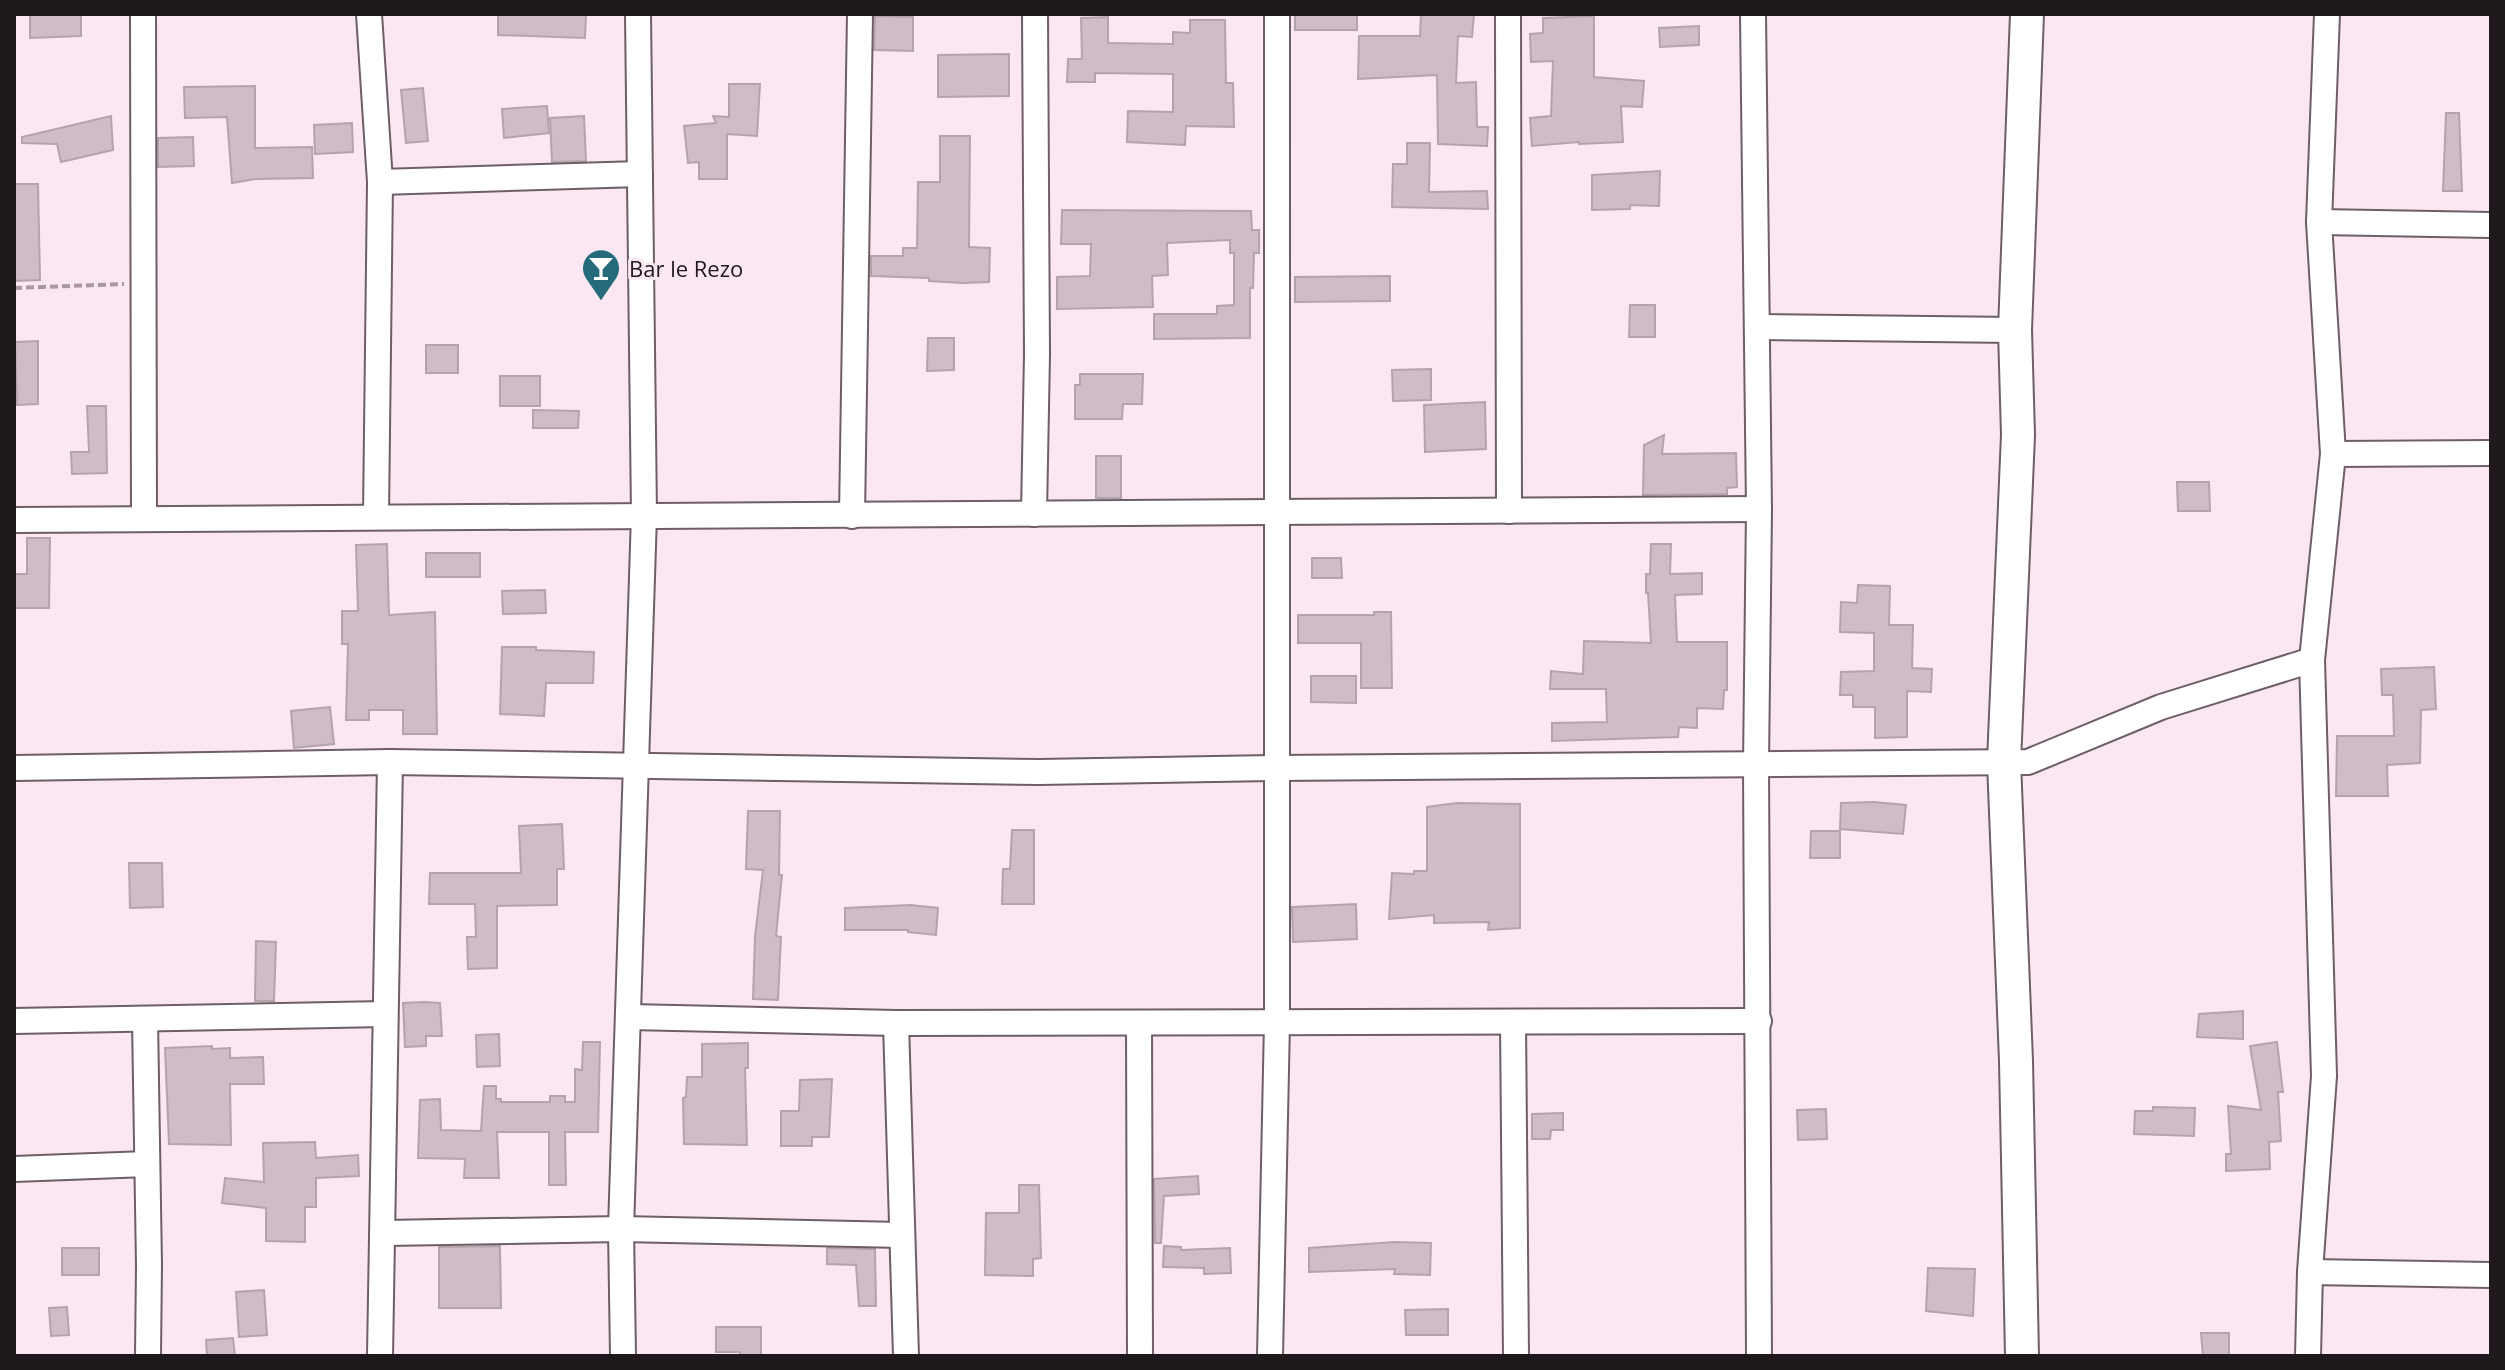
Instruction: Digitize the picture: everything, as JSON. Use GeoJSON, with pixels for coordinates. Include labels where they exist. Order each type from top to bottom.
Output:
{"type":"FeatureCollection","features":[{"type":"Feature","properties":{"kind":"street"},"geometry":{"type":"LineString","coordinates":[[143,14],[144,519]]}},
{"type":"Feature","properties":{"kind":"street"},"geometry":{"type":"LineString","coordinates":[[369,14],[380,182],[376,516]]}},
{"type":"Feature","properties":{"kind":"street"},"geometry":{"type":"LineString","coordinates":[[623,1356],[621,1229],[644,515],[638,14]]}},
{"type":"Feature","properties":{"kind":"street"},"geometry":{"type":"LineString","coordinates":[[852,516],[860,14]]}},
{"type":"Feature","properties":{"kind":"street"},"geometry":{"type":"LineString","coordinates":[[1034,514],[1037,354],[1035,14]]}},
{"type":"Feature","properties":{"kind":"street"},"geometry":{"type":"LineString","coordinates":[[1270,1356],[1277,1022],[1277,14]]}},
{"type":"Feature","properties":{"kind":"street"},"geometry":{"type":"LineString","coordinates":[[1508,14],[1509,511]]}},
{"type":"Feature","properties":{"kind":"street"},"geometry":{"type":"LineString","coordinates":[[1753,14],[1759,509],[1756,764],[1759,1356]]}},
{"type":"Feature","properties":{"kind":"street"},"geometry":{"type":"LineString","coordinates":[[2022,1356],[2016,1061],[2004,762],[2018,435],[2015,330],[2027,14]]}},
{"type":"Feature","properties":{"kind":"street"},"geometry":{"type":"LineString","coordinates":[[2308,1356],[2310,1272],[2324,1076],[2312,660],[2333,454],[2319,222],[2327,14]]}},
{"type":"Feature","properties":{"kind":"street"},"geometry":{"type":"LineString","coordinates":[[380,182],[640,174]]}},
{"type":"Feature","properties":{"kind":"street"},"geometry":{"type":"LineString","coordinates":[[2319,222],[2491,225]]}},
{"type":"Feature","properties":{"kind":"street"},"geometry":{"type":"LineString","coordinates":[[1757,327],[2015,330]]}},
{"type":"Feature","properties":{"kind":"street"},"geometry":{"type":"LineString","coordinates":[[2333,454],[2491,453]]}},
{"type":"Feature","properties":{"kind":"street"},"geometry":{"type":"LineString","coordinates":[[14,520],[1759,509]]}},
{"type":"Feature","properties":{"kind":"street"},"geometry":{"type":"LineString","coordinates":[[14,768],[390,762],[1039,772],[2028,762],[2048,757],[2161,707],[2312,660]]}},
{"type":"Feature","properties":{"kind":"street"},"geometry":{"type":"LineString","coordinates":[[380,1356],[390,762]]}},
{"type":"Feature","properties":{"kind":"street"},"geometry":{"type":"LineString","coordinates":[[14,1021],[385,1014]]}},
{"type":"Feature","properties":{"kind":"street"},"geometry":{"type":"LineString","coordinates":[[630,1017],[896,1023],[1759,1021]]}},
{"type":"Feature","properties":{"kind":"street"},"geometry":{"type":"LineString","coordinates":[[145,1019],[148,1356]]}},
{"type":"Feature","properties":{"kind":"street"},"geometry":{"type":"LineString","coordinates":[[1513,1022],[1516,1356]]}},
{"type":"Feature","properties":{"kind":"street"},"geometry":{"type":"LineString","coordinates":[[896,1023],[906,1356]]}},
{"type":"Feature","properties":{"kind":"street"},"geometry":{"type":"LineString","coordinates":[[1139,1023],[1140,1356]]}},
{"type":"Feature","properties":{"kind":"street"},"geometry":{"type":"LineString","coordinates":[[14,1169],[147,1164]]}},
{"type":"Feature","properties":{"kind":"street"},"geometry":{"type":"LineString","coordinates":[[384,1233],[621,1229],[902,1235]]}},
{"type":"Feature","properties":{"kind":"street"},"geometry":{"type":"LineString","coordinates":[[2310,1272],[2491,1275]]}},
{"type":"Feature","properties":{"kind":"path"},"geometry":{"type":"LineString","coordinates":[[14,288],[144,284]]}},
{"type":"Feature","properties":{"kind":"building"},"geometry":{"type":"Polygon","coordinates":[[[30,14],[81,14],[81,36],[30,38],[30,14]]]}},
{"type":"Feature","properties":{"kind":"building"},"geometry":{"type":"Polygon","coordinates":[[[498,14],[586,14],[585,38],[498,35],[498,14]]]}},
{"type":"Feature","properties":{"kind":"building"},"geometry":{"type":"Polygon","coordinates":[[[1295,14],[1357,14],[1357,30],[1295,30],[1295,14]]]}},
{"type":"Feature","properties":{"kind":"building"},"geometry":{"type":"Polygon","coordinates":[[[1421,14],[1474,14],[1472,37],[1458,36],[1456,83],[1476,82],[1477,127],[1488,127],[1487,146],[1438,144],[1437,75],[1358,79],[1359,36],[1420,36],[1421,14]]]}},
{"type":"Feature","properties":{"kind":"building"},"geometry":{"type":"Polygon","coordinates":[[[875,16],[913,17],[913,51],[874,50],[875,16]]]}},
{"type":"Feature","properties":{"kind":"building"},"geometry":{"type":"Polygon","coordinates":[[[1594,16],[1594,77],[1644,81],[1642,107],[1621,106],[1623,142],[1532,146],[1530,118],[1551,116],[1553,61],[1531,62],[1530,34],[1543,33],[1543,18],[1594,16]]]}},
{"type":"Feature","properties":{"kind":"building"},"geometry":{"type":"Polygon","coordinates":[[[1108,17],[1108,43],[1173,44],[1173,32],[1190,33],[1190,20],[1225,20],[1226,83],[1233,83],[1234,127],[1186,126],[1185,145],[1127,142],[1128,111],[1173,112],[1173,74],[1095,73],[1095,82],[1067,82],[1068,59],[1082,59],[1081,18],[1108,17]]]}},
{"type":"Feature","properties":{"kind":"building"},"geometry":{"type":"Polygon","coordinates":[[[1699,26],[1699,45],[1660,47],[1659,28],[1699,26]]]}},
{"type":"Feature","properties":{"kind":"building"},"geometry":{"type":"Polygon","coordinates":[[[1009,54],[1009,96],[938,97],[938,55],[1009,54]]]}},
{"type":"Feature","properties":{"kind":"building"},"geometry":{"type":"Polygon","coordinates":[[[729,84],[760,84],[757,136],[727,134],[727,179],[699,179],[699,162],[688,163],[684,126],[716,123],[713,116],[729,117],[729,84]]]}},
{"type":"Feature","properties":{"kind":"building"},"geometry":{"type":"Polygon","coordinates":[[[255,86],[255,148],[312,147],[313,178],[255,179],[232,183],[227,117],[185,118],[184,87],[255,86]]]}},
{"type":"Feature","properties":{"kind":"building"},"geometry":{"type":"Polygon","coordinates":[[[423,88],[428,141],[406,143],[401,90],[423,88]]]}},
{"type":"Feature","properties":{"kind":"building"},"geometry":{"type":"Polygon","coordinates":[[[547,106],[549,133],[504,138],[502,109],[547,106]]]}},
{"type":"Feature","properties":{"kind":"building"},"geometry":{"type":"Polygon","coordinates":[[[2446,113],[2459,113],[2462,191],[2443,191],[2446,113]]]}},
{"type":"Feature","properties":{"kind":"building"},"geometry":{"type":"Polygon","coordinates":[[[111,116],[113,150],[61,162],[57,144],[22,143],[22,137],[111,116]]]}},
{"type":"Feature","properties":{"kind":"building"},"geometry":{"type":"Polygon","coordinates":[[[584,116],[586,161],[552,162],[550,118],[584,116]]]}},
{"type":"Feature","properties":{"kind":"building"},"geometry":{"type":"Polygon","coordinates":[[[352,123],[353,152],[315,154],[314,125],[352,123]]]}},
{"type":"Feature","properties":{"kind":"building"},"geometry":{"type":"Polygon","coordinates":[[[940,136],[970,136],[969,247],[990,248],[989,282],[871,276],[871,256],[903,256],[903,248],[917,248],[918,182],[940,182],[940,136]]]}},
{"type":"Feature","properties":{"kind":"building"},"geometry":{"type":"Polygon","coordinates":[[[193,137],[194,166],[158,167],[158,138],[193,137]]]}},
{"type":"Feature","properties":{"kind":"building"},"geometry":{"type":"Polygon","coordinates":[[[1407,143],[1430,143],[1429,192],[1487,191],[1488,209],[1392,207],[1393,164],[1407,164],[1407,143]]]}},
{"type":"Feature","properties":{"kind":"building"},"geometry":{"type":"Polygon","coordinates":[[[1660,171],[1659,206],[1630,205],[1630,209],[1592,210],[1592,175],[1660,171]]]}},
{"type":"Feature","properties":{"kind":"building"},"geometry":{"type":"Polygon","coordinates":[[[14,184],[38,184],[40,280],[14,281],[14,184]]]}},
{"type":"Feature","properties":{"kind":"building"},"geometry":{"type":"Polygon","coordinates":[[[1062,210],[1251,211],[1252,230],[1259,230],[1259,253],[1254,253],[1253,288],[1250,288],[1250,338],[1154,339],[1154,314],[1217,314],[1217,306],[1234,305],[1234,253],[1230,253],[1230,240],[1167,243],[1168,275],[1152,276],[1153,307],[1057,309],[1057,277],[1090,276],[1091,244],[1061,244],[1062,210]]]}},
{"type":"Feature","properties":{"kind":"building"},"geometry":{"type":"Polygon","coordinates":[[[1390,276],[1390,301],[1295,302],[1295,277],[1390,276]]]}},
{"type":"Feature","properties":{"kind":"building"},"geometry":{"type":"Polygon","coordinates":[[[1630,305],[1655,305],[1655,337],[1629,337],[1630,305]]]}},
{"type":"Feature","properties":{"kind":"building"},"geometry":{"type":"Polygon","coordinates":[[[928,338],[954,338],[954,370],[927,371],[928,338]]]}},
{"type":"Feature","properties":{"kind":"building"},"geometry":{"type":"Polygon","coordinates":[[[38,341],[38,404],[17,405],[15,342],[38,341]]]}},
{"type":"Feature","properties":{"kind":"building"},"geometry":{"type":"Polygon","coordinates":[[[426,345],[458,345],[458,373],[426,373],[426,345]]]}},
{"type":"Feature","properties":{"kind":"building"},"geometry":{"type":"Polygon","coordinates":[[[1431,369],[1431,400],[1393,401],[1392,370],[1431,369]]]}},
{"type":"Feature","properties":{"kind":"building"},"geometry":{"type":"Polygon","coordinates":[[[1080,374],[1143,374],[1142,404],[1123,404],[1122,419],[1075,419],[1075,385],[1080,385],[1080,374]]]}},
{"type":"Feature","properties":{"kind":"building"},"geometry":{"type":"Polygon","coordinates":[[[500,376],[540,376],[540,406],[500,406],[500,376]]]}},
{"type":"Feature","properties":{"kind":"building"},"geometry":{"type":"Polygon","coordinates":[[[1485,402],[1486,449],[1425,452],[1424,405],[1485,402]]]}},
{"type":"Feature","properties":{"kind":"building"},"geometry":{"type":"Polygon","coordinates":[[[87,406],[106,406],[107,473],[72,474],[71,452],[89,452],[87,406]]]}},
{"type":"Feature","properties":{"kind":"building"},"geometry":{"type":"Polygon","coordinates":[[[533,410],[579,411],[578,428],[533,428],[533,410]]]}},
{"type":"Feature","properties":{"kind":"building"},"geometry":{"type":"Polygon","coordinates":[[[1664,435],[1662,454],[1736,453],[1737,487],[1727,488],[1727,494],[1643,495],[1644,445],[1664,435]]]}},
{"type":"Feature","properties":{"kind":"building"},"geometry":{"type":"Polygon","coordinates":[[[1096,456],[1121,456],[1121,498],[1096,498],[1096,456]]]}},
{"type":"Feature","properties":{"kind":"building"},"geometry":{"type":"Polygon","coordinates":[[[2177,482],[2209,482],[2210,511],[2178,511],[2177,482]]]}},
{"type":"Feature","properties":{"kind":"building"},"geometry":{"type":"Polygon","coordinates":[[[27,538],[50,538],[49,608],[14,608],[14,574],[27,574],[27,538]]]}},
{"type":"Feature","properties":{"kind":"building"},"geometry":{"type":"Polygon","coordinates":[[[387,544],[389,615],[435,612],[437,734],[403,734],[403,710],[369,710],[369,720],[346,720],[348,644],[342,644],[342,611],[358,611],[356,545],[387,544]]]}},
{"type":"Feature","properties":{"kind":"building"},"geometry":{"type":"Polygon","coordinates":[[[1651,544],[1671,544],[1670,574],[1702,573],[1702,594],[1675,595],[1677,642],[1727,642],[1727,690],[1724,690],[1723,709],[1697,708],[1697,728],[1679,727],[1678,737],[1552,741],[1552,723],[1607,722],[1606,689],[1550,689],[1551,671],[1583,674],[1584,641],[1651,643],[1646,574],[1650,574],[1651,544]]]}},
{"type":"Feature","properties":{"kind":"building"},"geometry":{"type":"Polygon","coordinates":[[[426,553],[480,553],[480,577],[426,577],[426,553]]]}},
{"type":"Feature","properties":{"kind":"building"},"geometry":{"type":"Polygon","coordinates":[[[1312,558],[1341,558],[1342,578],[1312,578],[1312,558]]]}},
{"type":"Feature","properties":{"kind":"building"},"geometry":{"type":"Polygon","coordinates":[[[1858,585],[1890,586],[1889,625],[1913,625],[1912,668],[1932,669],[1931,692],[1907,691],[1907,737],[1875,738],[1875,707],[1853,707],[1853,695],[1840,695],[1841,672],[1874,671],[1874,633],[1840,632],[1841,602],[1857,603],[1858,585]]]}},
{"type":"Feature","properties":{"kind":"building"},"geometry":{"type":"Polygon","coordinates":[[[545,590],[546,613],[503,614],[502,591],[545,590]]]}},
{"type":"Feature","properties":{"kind":"building"},"geometry":{"type":"Polygon","coordinates":[[[1374,612],[1391,612],[1392,688],[1361,688],[1361,643],[1298,643],[1298,615],[1374,615],[1374,612]]]}},
{"type":"Feature","properties":{"kind":"building"},"geometry":{"type":"Polygon","coordinates":[[[502,647],[594,652],[593,683],[546,683],[544,716],[500,714],[502,647]]]}},
{"type":"Feature","properties":{"kind":"building"},"geometry":{"type":"Polygon","coordinates":[[[2434,667],[2436,709],[2421,710],[2420,763],[2387,765],[2388,796],[2336,796],[2337,736],[2394,736],[2393,695],[2382,695],[2381,669],[2434,667]]]}},
{"type":"Feature","properties":{"kind":"building"},"geometry":{"type":"Polygon","coordinates":[[[1311,676],[1356,676],[1356,703],[1311,702],[1311,676]]]}},
{"type":"Feature","properties":{"kind":"building"},"geometry":{"type":"Polygon","coordinates":[[[330,707],[334,744],[294,748],[291,711],[330,707]]]}},
{"type":"Feature","properties":{"kind":"building"},"geometry":{"type":"Polygon","coordinates":[[[1457,803],[1520,804],[1520,928],[1488,930],[1489,922],[1434,923],[1434,915],[1389,919],[1392,873],[1427,871],[1427,807],[1457,803]]]}},
{"type":"Feature","properties":{"kind":"building"},"geometry":{"type":"Polygon","coordinates":[[[1841,803],[1906,805],[1903,834],[1840,829],[1841,803]]]}},
{"type":"Feature","properties":{"kind":"building"},"geometry":{"type":"Polygon","coordinates":[[[748,811],[780,811],[779,875],[782,875],[776,936],[781,937],[778,1000],[753,999],[755,936],[763,870],[746,869],[748,811]]]}},
{"type":"Feature","properties":{"kind":"building"},"geometry":{"type":"Polygon","coordinates":[[[562,824],[564,869],[557,869],[557,905],[497,906],[497,968],[468,969],[467,937],[476,937],[475,904],[429,904],[430,873],[521,873],[519,826],[562,824]]]}},
{"type":"Feature","properties":{"kind":"building"},"geometry":{"type":"Polygon","coordinates":[[[1012,830],[1034,830],[1034,904],[1002,904],[1003,869],[1010,869],[1012,830]]]}},
{"type":"Feature","properties":{"kind":"building"},"geometry":{"type":"Polygon","coordinates":[[[1811,831],[1840,831],[1840,858],[1810,858],[1811,831]]]}},
{"type":"Feature","properties":{"kind":"building"},"geometry":{"type":"Polygon","coordinates":[[[129,863],[162,863],[163,907],[130,908],[129,863]]]}},
{"type":"Feature","properties":{"kind":"building"},"geometry":{"type":"Polygon","coordinates":[[[1356,904],[1357,939],[1293,942],[1292,907],[1356,904]]]}},
{"type":"Feature","properties":{"kind":"building"},"geometry":{"type":"Polygon","coordinates":[[[911,905],[938,908],[936,935],[908,930],[845,930],[845,908],[911,905]]]}},
{"type":"Feature","properties":{"kind":"building"},"geometry":{"type":"Polygon","coordinates":[[[256,941],[276,942],[274,1001],[255,1001],[256,941]]]}},
{"type":"Feature","properties":{"kind":"building"},"geometry":{"type":"Polygon","coordinates":[[[403,1003],[440,1003],[442,1036],[426,1036],[426,1046],[405,1047],[403,1003]]]}},
{"type":"Feature","properties":{"kind":"building"},"geometry":{"type":"Polygon","coordinates":[[[2243,1011],[2243,1039],[2197,1037],[2199,1014],[2243,1011]]]}},
{"type":"Feature","properties":{"kind":"building"},"geometry":{"type":"Polygon","coordinates":[[[499,1034],[500,1066],[477,1067],[476,1035],[499,1034]]]}},
{"type":"Feature","properties":{"kind":"building"},"geometry":{"type":"Polygon","coordinates":[[[583,1042],[600,1042],[598,1132],[565,1132],[566,1185],[549,1185],[549,1132],[497,1132],[499,1178],[464,1178],[465,1159],[418,1158],[420,1100],[440,1099],[441,1130],[481,1131],[484,1086],[496,1086],[496,1099],[501,1099],[501,1102],[550,1102],[550,1096],[565,1096],[565,1102],[575,1102],[575,1069],[582,1070],[583,1042]]]}},
{"type":"Feature","properties":{"kind":"building"},"geometry":{"type":"Polygon","coordinates":[[[2277,1042],[2283,1092],[2278,1092],[2281,1141],[2269,1142],[2270,1169],[2226,1171],[2226,1154],[2231,1154],[2228,1106],[2261,1110],[2250,1046],[2277,1042]]]}},
{"type":"Feature","properties":{"kind":"building"},"geometry":{"type":"Polygon","coordinates":[[[748,1043],[748,1068],[745,1068],[747,1145],[684,1144],[683,1098],[686,1097],[687,1077],[702,1077],[702,1044],[748,1043]]]}},
{"type":"Feature","properties":{"kind":"building"},"geometry":{"type":"Polygon","coordinates":[[[212,1046],[212,1049],[230,1048],[230,1058],[263,1057],[264,1084],[230,1084],[231,1145],[169,1144],[165,1048],[212,1046]]]}},
{"type":"Feature","properties":{"kind":"building"},"geometry":{"type":"Polygon","coordinates":[[[832,1079],[829,1137],[812,1137],[812,1146],[781,1146],[781,1111],[799,1111],[800,1080],[832,1079]]]}},
{"type":"Feature","properties":{"kind":"building"},"geometry":{"type":"Polygon","coordinates":[[[2153,1107],[2195,1108],[2194,1136],[2134,1134],[2135,1111],[2153,1111],[2153,1107]]]}},
{"type":"Feature","properties":{"kind":"building"},"geometry":{"type":"Polygon","coordinates":[[[1826,1109],[1827,1139],[1798,1140],[1797,1110],[1826,1109]]]}},
{"type":"Feature","properties":{"kind":"building"},"geometry":{"type":"Polygon","coordinates":[[[1563,1113],[1563,1130],[1551,1130],[1550,1139],[1532,1139],[1532,1114],[1563,1113]]]}},
{"type":"Feature","properties":{"kind":"building"},"geometry":{"type":"Polygon","coordinates":[[[315,1142],[316,1158],[358,1155],[359,1176],[316,1178],[316,1207],[305,1207],[305,1242],[266,1241],[266,1208],[222,1203],[225,1178],[264,1182],[263,1143],[315,1142]]]}},
{"type":"Feature","properties":{"kind":"building"},"geometry":{"type":"Polygon","coordinates":[[[1198,1176],[1199,1194],[1164,1196],[1161,1243],[1155,1243],[1154,1179],[1198,1176]]]}},
{"type":"Feature","properties":{"kind":"building"},"geometry":{"type":"Polygon","coordinates":[[[1019,1185],[1039,1185],[1041,1258],[1033,1259],[1033,1276],[985,1275],[986,1213],[1019,1213],[1019,1185]]]}},
{"type":"Feature","properties":{"kind":"building"},"geometry":{"type":"Polygon","coordinates":[[[1395,1242],[1431,1243],[1430,1275],[1394,1274],[1395,1269],[1309,1272],[1309,1248],[1395,1242]]]}},
{"type":"Feature","properties":{"kind":"building"},"geometry":{"type":"Polygon","coordinates":[[[500,1246],[501,1308],[439,1308],[439,1247],[500,1246]]]}},
{"type":"Feature","properties":{"kind":"building"},"geometry":{"type":"Polygon","coordinates":[[[1164,1246],[1181,1247],[1181,1250],[1230,1248],[1231,1273],[1204,1274],[1204,1268],[1163,1267],[1164,1246]]]}},
{"type":"Feature","properties":{"kind":"building"},"geometry":{"type":"Polygon","coordinates":[[[62,1248],[99,1248],[99,1275],[62,1275],[62,1248]]]}},
{"type":"Feature","properties":{"kind":"building"},"geometry":{"type":"Polygon","coordinates":[[[827,1248],[875,1249],[876,1306],[859,1306],[856,1265],[827,1264],[827,1248]]]}},
{"type":"Feature","properties":{"kind":"building"},"geometry":{"type":"Polygon","coordinates":[[[1928,1268],[1975,1269],[1973,1316],[1926,1311],[1928,1268]]]}},
{"type":"Feature","properties":{"kind":"building"},"geometry":{"type":"Polygon","coordinates":[[[264,1290],[267,1335],[239,1337],[236,1292],[264,1290]]]}},
{"type":"Feature","properties":{"kind":"building"},"geometry":{"type":"Polygon","coordinates":[[[67,1307],[69,1335],[51,1336],[49,1308],[67,1307]]]}},
{"type":"Feature","properties":{"kind":"building"},"geometry":{"type":"Polygon","coordinates":[[[1448,1309],[1448,1335],[1406,1335],[1405,1310],[1448,1309]]]}},
{"type":"Feature","properties":{"kind":"building"},"geometry":{"type":"Polygon","coordinates":[[[716,1327],[761,1327],[761,1356],[716,1352],[716,1327]]]}},
{"type":"Feature","properties":{"kind":"building"},"geometry":{"type":"Polygon","coordinates":[[[2201,1333],[2229,1333],[2229,1356],[2203,1356],[2201,1333]]]}},
{"type":"Feature","properties":{"kind":"building"},"geometry":{"type":"Polygon","coordinates":[[[233,1338],[235,1356],[207,1356],[206,1340],[233,1338]]]}},
{"type":"Feature","properties":{"kind":"place","name":"Bar le Rezo"},"geometry":{"type":"Point","coordinates":[601,302]}}]}
